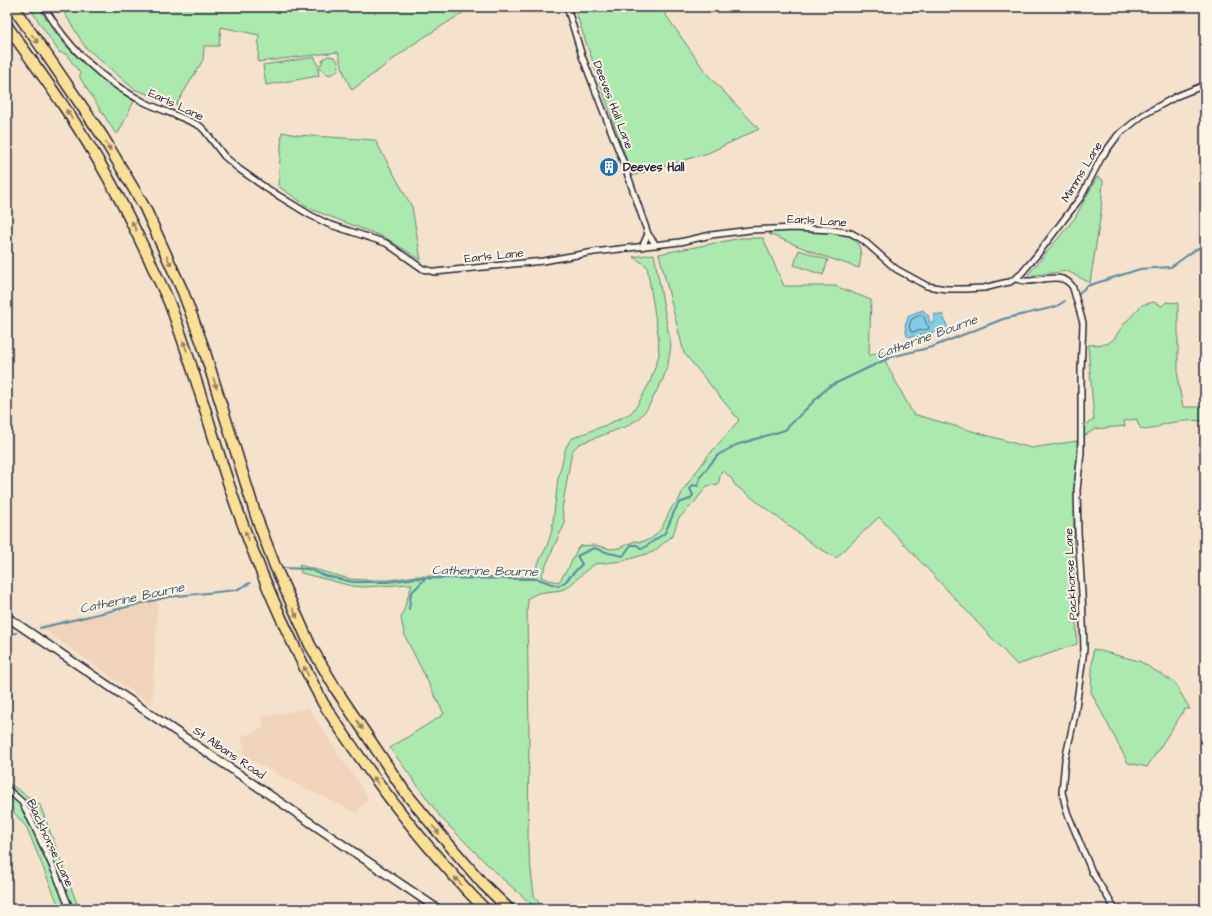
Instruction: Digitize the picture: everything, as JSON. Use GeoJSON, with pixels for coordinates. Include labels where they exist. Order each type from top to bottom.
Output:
{"type":"FeatureCollection","features":[{"type":"Feature","properties":{"kind":"highway"},"geometry":{"type":"LineString","coordinates":[[13,7],[103,137],[145,208],[183,292],[203,346],[256,516],[279,577],[310,645],[337,691],[405,792],[438,833],[483,884],[509,909]]}},
{"type":"Feature","properties":{"kind":"highway"},"geometry":{"type":"LineString","coordinates":[[7,26],[76,124],[102,166],[130,218],[168,300],[187,350],[227,481],[263,577],[290,638],[323,703],[376,781],[404,817],[430,849],[485,909]]}},
{"type":"Feature","properties":{"kind":"main road","name":"St Albans Road"},"geometry":{"type":"LineString","coordinates":[[7,617],[438,909]]}},
{"type":"Feature","properties":{"kind":"street","name":"Earls Lane"},"geometry":{"type":"LineString","coordinates":[[44,7],[62,34],[73,47],[116,85],[144,102],[200,126],[224,156],[239,169],[266,188],[310,215],[328,224],[386,243],[423,268],[435,272],[543,260],[594,252],[680,242],[711,235],[750,230],[794,228],[832,230],[851,233],[863,240],[896,269],[927,286],[946,289],[984,288],[1010,282],[1015,278]]}},
{"type":"Feature","properties":{"kind":"street","name":"Deeves Hall Lane"},"geometry":{"type":"LineString","coordinates":[[567,7],[582,56],[624,164],[648,234],[656,245]]}},
{"type":"Feature","properties":{"kind":"street","name":"Mimms Lane"},"geometry":{"type":"LineString","coordinates":[[1015,278],[1027,268],[1082,197],[1101,158],[1118,135],[1148,112],[1177,96],[1205,85]]}},
{"type":"Feature","properties":{"kind":"street"},"geometry":{"type":"LineString","coordinates":[[642,247],[648,234]]}},
{"type":"Feature","properties":{"kind":"street","name":"Packhorse Lane"},"geometry":{"type":"LineString","coordinates":[[1015,278],[1024,281],[1059,278],[1068,282],[1073,288],[1083,323],[1081,370],[1081,452],[1077,490],[1084,649],[1075,716],[1065,760],[1062,792],[1067,812],[1092,872],[1115,909]]}},
{"type":"Feature","properties":{"kind":"street","name":"Blackhorse Lane"},"geometry":{"type":"LineString","coordinates":[[7,789],[22,802],[53,867],[70,909]]}},
{"type":"Feature","properties":{"kind":"shaded area"},"geometry":{"type":"Polygon","coordinates":[[[158,599],[152,705],[37,625],[120,609],[158,599]]]}},
{"type":"Feature","properties":{"kind":"shaded area"},"geometry":{"type":"Polygon","coordinates":[[[309,708],[369,799],[356,813],[284,778],[252,760],[241,751],[244,747],[241,737],[265,727],[261,717],[309,708]]]}},
{"type":"Feature","properties":{"kind":"green space"},"geometry":{"type":"Polygon","coordinates":[[[29,7],[39,7],[58,36],[80,60],[134,101],[119,132],[116,134],[80,78],[80,73],[66,54],[59,52],[29,7]]]}},
{"type":"Feature","properties":{"kind":"green space"},"geometry":{"type":"Polygon","coordinates":[[[61,7],[472,7],[415,43],[352,90],[345,76],[338,52],[258,62],[259,35],[221,27],[219,46],[204,46],[203,60],[176,105],[134,89],[85,47],[61,7]]]}},
{"type":"Feature","properties":{"kind":"green space"},"geometry":{"type":"Polygon","coordinates":[[[574,7],[661,7],[707,74],[759,129],[708,153],[632,176],[574,7]]]}},
{"type":"Feature","properties":{"kind":"green space"},"geometry":{"type":"Polygon","coordinates":[[[328,56],[334,57],[338,61],[339,68],[332,74],[328,74],[321,68],[318,68],[319,76],[266,85],[263,65],[315,57],[317,65],[321,65],[323,59],[328,56]]]}},
{"type":"Feature","properties":{"kind":"green space"},"geometry":{"type":"Polygon","coordinates":[[[282,132],[297,135],[375,140],[412,207],[421,260],[386,238],[313,210],[278,186],[282,132]]]}},
{"type":"Feature","properties":{"kind":"green space"},"geometry":{"type":"Polygon","coordinates":[[[1097,177],[1103,180],[1101,213],[1090,283],[1067,271],[1027,276],[1075,218],[1097,177]]]}},
{"type":"Feature","properties":{"kind":"green space"},"geometry":{"type":"Polygon","coordinates":[[[800,230],[834,232],[853,238],[858,245],[861,255],[859,268],[820,255],[769,234],[772,231],[800,230]]]}},
{"type":"Feature","properties":{"kind":"green space"},"geometry":{"type":"Polygon","coordinates":[[[741,238],[763,238],[784,286],[835,286],[871,300],[869,356],[882,350],[887,365],[913,414],[1031,448],[1077,441],[1073,552],[1077,644],[1017,665],[879,517],[836,558],[814,545],[735,485],[731,478],[722,470],[718,484],[707,486],[694,503],[678,519],[673,535],[653,552],[623,561],[595,564],[567,588],[538,593],[528,598],[528,846],[534,895],[543,909],[537,909],[497,874],[442,819],[390,748],[444,714],[405,636],[401,619],[412,584],[364,587],[352,586],[301,573],[299,565],[350,579],[366,580],[389,580],[416,576],[534,577],[552,530],[558,479],[566,447],[571,439],[631,413],[638,404],[650,382],[659,355],[658,334],[647,266],[633,257],[654,254],[671,346],[668,364],[663,379],[647,409],[638,419],[627,426],[579,444],[572,451],[562,509],[565,524],[541,577],[559,582],[580,546],[595,545],[611,549],[619,548],[635,541],[641,542],[651,539],[661,529],[672,507],[679,500],[683,490],[707,457],[739,420],[684,353],[659,254],[741,238]]]}},
{"type":"Feature","properties":{"kind":"green space"},"geometry":{"type":"Polygon","coordinates":[[[799,250],[828,260],[823,275],[794,265],[799,250]]]}},
{"type":"Feature","properties":{"kind":"green space"},"geometry":{"type":"Polygon","coordinates":[[[1154,302],[1162,306],[1166,302],[1178,303],[1178,382],[1183,407],[1205,407],[1205,421],[1174,422],[1145,430],[1141,429],[1137,419],[1124,421],[1125,426],[1095,429],[1084,436],[1084,425],[1094,420],[1088,345],[1107,344],[1114,339],[1123,325],[1142,305],[1154,302]]]}},
{"type":"Feature","properties":{"kind":"green space"},"geometry":{"type":"Polygon","coordinates":[[[1093,649],[1139,661],[1174,682],[1190,709],[1185,709],[1147,767],[1128,763],[1091,692],[1093,649]]]}},
{"type":"Feature","properties":{"kind":"green space"},"geometry":{"type":"Polygon","coordinates":[[[7,782],[40,805],[79,909],[60,909],[27,828],[7,804],[7,782]]]}},
{"type":"Feature","properties":{"kind":"water"},"geometry":{"type":"Polygon","coordinates":[[[923,310],[928,315],[930,323],[934,322],[934,314],[943,315],[948,329],[910,337],[907,336],[905,326],[909,315],[923,310]]]}},
{"type":"Feature","properties":{"kind":"waterway"},"geometry":{"type":"LineString","coordinates":[[1079,293],[1087,286],[1140,269],[1171,267],[1195,250],[1205,245]]}},
{"type":"Feature","properties":{"kind":"waterway","name":"Catherine Bourne"},"geometry":{"type":"LineString","coordinates":[[284,568],[308,569],[326,576],[353,582],[388,582],[416,578],[538,579],[558,586],[565,582],[582,564],[577,556],[594,548],[623,556],[631,545],[637,545],[642,549],[665,533],[679,503],[690,499],[693,495],[690,489],[693,485],[698,486],[700,477],[718,455],[736,445],[785,430],[828,387],[891,357],[932,347],[1003,319],[1055,307],[1065,301]]}},
{"type":"Feature","properties":{"kind":"waterway"},"geometry":{"type":"LineString","coordinates":[[409,609],[411,593],[425,579]]}},
{"type":"Feature","properties":{"kind":"waterway","name":"Catherine Bourne"},"geometry":{"type":"LineString","coordinates":[[40,628],[168,597],[236,590],[250,583]]}},
{"type":"Feature","properties":{"kind":"waterway","name":"Catherine Bourne"},"geometry":{"type":"LineString","coordinates":[[7,635],[16,633]]}},
{"type":"Feature","properties":{"kind":"place","name":"Deeves Hall"},"geometry":{"type":"Point","coordinates":[609,167]}}]}
